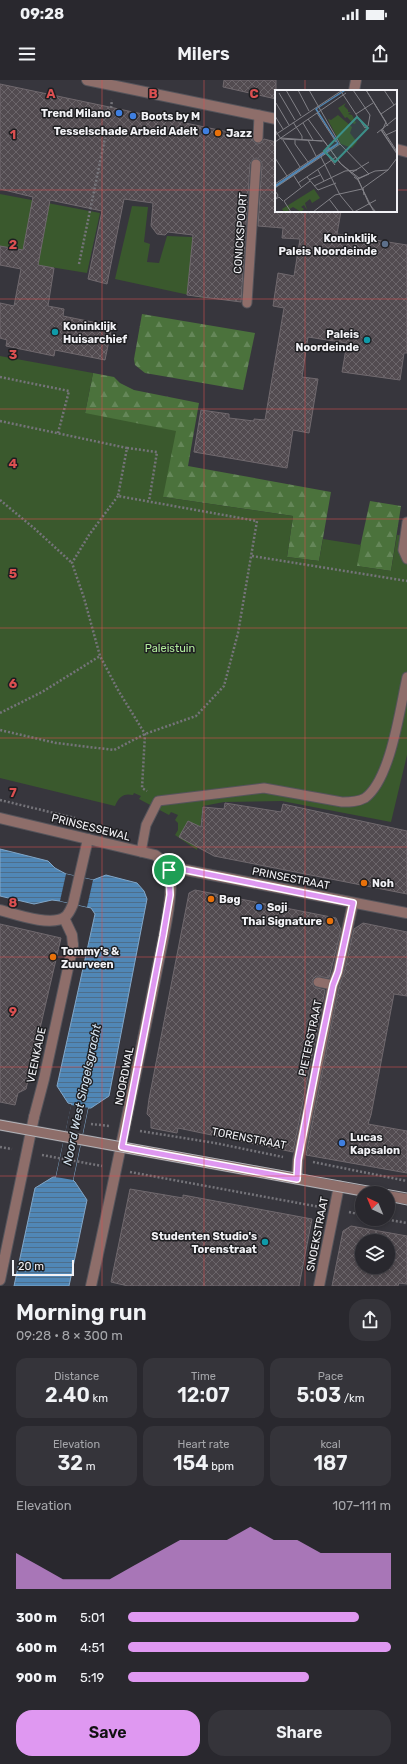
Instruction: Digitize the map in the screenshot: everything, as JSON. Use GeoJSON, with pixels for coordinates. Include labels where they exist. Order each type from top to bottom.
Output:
{"type":"FeatureCollection","features":[{"type":"Feature","properties":{"kind":"street"},"geometry":{"type":"LineString","coordinates":[[87,80],[275,119]]}},
{"type":"Feature","properties":{"kind":"street"},"geometry":{"type":"LineString","coordinates":[[354,90],[356,80]]}},
{"type":"Feature","properties":{"kind":"street"},"geometry":{"type":"LineString","coordinates":[[397,149],[407,152]]}},
{"type":"Feature","properties":{"kind":"street","name":"PRINSESSEWAL"},"geometry":{"type":"LineString","coordinates":[[0,818],[155,855],[164,862],[169,870]]}},
{"type":"Feature","properties":{"kind":"street"},"geometry":{"type":"LineString","coordinates":[[0,910],[42,921],[55,921],[64,918],[70,912],[73,904],[88,839]]}},
{"type":"Feature","properties":{"kind":"street","name":"PRINSESTRAAT"},"geometry":{"type":"LineString","coordinates":[[169,870],[181,869],[407,913]]}},
{"type":"Feature","properties":{"kind":"street","name":"NOORDWAL"},"geometry":{"type":"LineString","coordinates":[[91,1286],[126,1128],[169,902],[171,881],[169,870]]}},
{"type":"Feature","properties":{"kind":"street","name":"PIETERSTRAAT"},"geometry":{"type":"LineString","coordinates":[[297,1179],[298,1160],[333,985],[338,972],[353,903]]}},
{"type":"Feature","properties":{"kind":"street","name":"VEENKADE"},"geometry":{"type":"LineString","coordinates":[[0,1280],[34,1117],[44,1079],[73,945],[72,935],[64,918]]}},
{"type":"Feature","properties":{"kind":"street"},"geometry":{"type":"LineString","coordinates":[[0,1125],[355,1189]]}},
{"type":"Feature","properties":{"kind":"street","name":"SNOEKSTRAAT"},"geometry":{"type":"LineString","coordinates":[[319,1286],[339,1186]]}},
{"type":"Feature","properties":{"kind":"street"},"geometry":{"type":"LineString","coordinates":[[395,1197],[407,1199]]}},
{"type":"Feature","properties":{"kind":"lane"},"geometry":{"type":"LineString","coordinates":[[258,138],[259,115]]}},
{"type":"Feature","properties":{"kind":"lane","name":"CONICKSPOORT"},"geometry":{"type":"LineString","coordinates":[[247,303],[256,164]]}},
{"type":"Feature","properties":{"kind":"lane"},"geometry":{"type":"LineString","coordinates":[[407,522],[403,550],[407,559]]}},
{"type":"Feature","properties":{"kind":"lane"},"geometry":{"type":"LineString","coordinates":[[141,852],[146,825],[158,800],[264,788],[342,802],[354,802],[365,798],[375,788],[383,774],[388,759],[407,677]]}},
{"type":"Feature","properties":{"kind":"lane"},"geometry":{"type":"LineString","coordinates":[[318,982],[333,985]]}},
{"type":"Feature","properties":{"kind":"path"},"geometry":{"type":"LineString","coordinates":[[79,264],[105,138]]}},
{"type":"Feature","properties":{"kind":"path"},"geometry":{"type":"LineString","coordinates":[[0,377],[69,391],[58,434]]}},
{"type":"Feature","properties":{"kind":"path"},"geometry":{"type":"LineString","coordinates":[[0,421],[127,448],[157,452],[149,501]]}},
{"type":"Feature","properties":{"kind":"path"},"geometry":{"type":"LineString","coordinates":[[72,564],[89,535],[118,496],[127,448]]}},
{"type":"Feature","properties":{"kind":"path"},"geometry":{"type":"LineString","coordinates":[[0,730],[56,743],[114,750],[145,734],[196,716],[224,686],[238,633],[257,522],[118,496]]}},
{"type":"Feature","properties":{"kind":"path"},"geometry":{"type":"LineString","coordinates":[[0,500],[35,529],[72,564],[84,598],[100,656],[118,690],[145,734],[142,788],[158,800]]}},
{"type":"Feature","properties":{"kind":"path"},"geometry":{"type":"LineString","coordinates":[[252,556],[407,581]]}},
{"type":"Feature","properties":{"kind":"path"},"geometry":{"type":"LineString","coordinates":[[0,713],[42,692],[100,656]]}},
{"type":"Feature","properties":{"kind":"path","name":"TORENSTRAAT"},"geometry":{"type":"LineString","coordinates":[[85,1123],[126,1128],[215,1143],[407,1181]]}},
{"type":"Feature","properties":{"kind":"path"},"geometry":{"type":"LineString","coordinates":[[60,1158],[355,1214]]}},
{"type":"Feature","properties":{"kind":"path"},"geometry":{"type":"LineString","coordinates":[[395,1221],[407,1223]]}},
{"type":"Feature","properties":{"kind":"green space"},"geometry":{"type":"Polygon","coordinates":[[[0,194],[100,213],[87,273],[38,265],[45,227],[23,250],[0,246],[0,194]]]}},
{"type":"Feature","properties":{"kind":"green space"},"geometry":{"type":"Polygon","coordinates":[[[132,206],[148,207],[144,242],[150,244],[147,262],[159,263],[167,236],[191,237],[242,243],[210,255],[203,298],[115,279],[132,206]]]}},
{"type":"Feature","properties":{"kind":"green space"},"geometry":{"type":"Polygon","coordinates":[[[142,314],[255,333],[243,390],[145,373],[135,365],[134,359],[142,314]]]}},
{"type":"Feature","properties":{"kind":"green space","name":"Paleistuin"},"geometry":{"type":"Polygon","coordinates":[[[0,356],[93,373],[85,413],[176,431],[163,497],[293,516],[287,557],[319,561],[323,539],[361,545],[357,566],[391,571],[397,535],[407,536],[407,755],[391,822],[282,801],[224,802],[203,806],[197,850],[175,835],[178,830],[178,823],[175,820],[178,815],[171,812],[169,815],[139,799],[141,796],[134,793],[133,795],[122,796],[115,806],[0,778],[0,356]]]}},
{"type":"Feature","properties":{"kind":"green space"},"geometry":{"type":"Polygon","coordinates":[[[93,373],[114,377],[120,383],[134,390],[199,403],[188,466],[331,492],[319,561],[287,557],[293,516],[163,497],[85,413],[93,373]]]}},
{"type":"Feature","properties":{"kind":"green space"},"geometry":{"type":"Polygon","coordinates":[[[370,501],[401,506],[391,571],[356,566],[370,501]]]}},
{"type":"Feature","properties":{"kind":"water","name":"Noord West Singelsgracht"},"geometry":{"type":"Polygon","coordinates":[[[0,849],[48,861],[55,868],[66,874],[93,880],[106,875],[137,883],[144,891],[147,899],[109,1096],[91,1108],[88,1108],[73,1180],[87,1200],[69,1286],[14,1286],[35,1188],[53,1177],[56,1177],[72,1104],[68,1103],[57,1086],[95,914],[91,908],[60,901],[52,900],[34,904],[0,896],[0,849]]]}},
{"type":"Feature","properties":{"kind":"pier"},"geometry":{"type":"Polygon","coordinates":[[[66,874],[93,880],[87,907],[60,901],[66,874]]]}},
{"type":"Feature","properties":{"kind":"pier"},"geometry":{"type":"Polygon","coordinates":[[[71,1105],[88,1108],[73,1180],[56,1177],[71,1105]]]}},
{"type":"Feature","properties":{"kind":"building"},"geometry":{"type":"Polygon","coordinates":[[[224,80],[276,80],[275,99],[223,87],[224,80]]]}},
{"type":"Feature","properties":{"kind":"building"},"geometry":{"type":"Polygon","coordinates":[[[0,84],[252,137],[253,141],[257,144],[261,143],[264,139],[275,142],[275,212],[341,212],[337,234],[407,245],[407,353],[404,353],[400,380],[342,372],[347,343],[308,337],[302,377],[318,379],[309,433],[293,430],[287,468],[194,452],[201,410],[229,414],[229,418],[254,421],[254,419],[265,420],[284,308],[273,306],[278,273],[294,276],[300,239],[282,238],[283,228],[258,226],[261,161],[257,158],[253,159],[250,164],[241,302],[187,295],[193,235],[168,232],[165,235],[157,234],[151,226],[153,203],[124,199],[107,284],[88,279],[102,211],[50,200],[38,265],[54,268],[48,306],[64,309],[63,316],[112,326],[105,360],[55,350],[54,356],[6,346],[7,340],[0,338],[0,303],[14,306],[21,269],[0,265],[0,246],[23,250],[33,197],[0,189],[0,84]]]}},
{"type":"Feature","properties":{"kind":"building"},"geometry":{"type":"Polygon","coordinates":[[[225,803],[281,812],[283,804],[407,831],[407,894],[214,856],[179,837],[188,821],[201,827],[203,807],[224,809],[225,803]]]}},
{"type":"Feature","properties":{"kind":"building"},"geometry":{"type":"Polygon","coordinates":[[[195,890],[336,918],[341,930],[329,978],[316,976],[312,980],[314,987],[325,990],[293,1152],[178,1128],[177,1133],[151,1128],[151,1118],[147,1114],[149,1099],[189,893],[195,890]]]}},
{"type":"Feature","properties":{"kind":"building"},"geometry":{"type":"Polygon","coordinates":[[[363,923],[407,932],[407,996],[394,994],[368,1124],[407,1131],[407,1173],[306,1155],[339,987],[344,973],[354,929],[363,923]]]}},
{"type":"Feature","properties":{"kind":"building"},"geometry":{"type":"Polygon","coordinates":[[[0,924],[61,938],[26,1089],[18,1093],[15,1105],[0,1102],[0,924]]]}},
{"type":"Feature","properties":{"kind":"building","name":"Studenten Studio's Torenstraat"},"geometry":{"type":"Polygon","coordinates":[[[130,1189],[183,1198],[183,1195],[312,1219],[299,1286],[128,1286],[111,1282],[130,1189]]]}},
{"type":"Feature","properties":{"kind":"building"},"geometry":{"type":"Polygon","coordinates":[[[351,1226],[407,1236],[407,1284],[399,1283],[398,1286],[332,1286],[343,1231],[351,1226]]]}},
{"type":"Feature","properties":{"kind":"tram line"},"geometry":{"type":"LineString","coordinates":[[0,1120],[407,1193]]}},
{"type":"Feature","properties":{"kind":"tram line"},"geometry":{"type":"LineString","coordinates":[[0,1130],[355,1195]]}},
{"type":"Feature","properties":{"kind":"tram line"},"geometry":{"type":"LineString","coordinates":[[395,1202],[407,1205]]}},
{"type":"Feature","properties":{"kind":"place","name":"Trend Milano"},"geometry":{"type":"Point","coordinates":[119,113]}},
{"type":"Feature","properties":{"kind":"place","name":"Boots by M"},"geometry":{"type":"Point","coordinates":[133,116]}},
{"type":"Feature","properties":{"kind":"place","name":"Tesselschade Arbeid Adelt"},"geometry":{"type":"Point","coordinates":[206,131]}},
{"type":"Feature","properties":{"kind":"place","name":"Jazz"},"geometry":{"type":"Point","coordinates":[218,133]}},
{"type":"Feature","properties":{"kind":"place","name":"Koninklijk Paleis Noordeinde"},"geometry":{"type":"Point","coordinates":[385,244]}},
{"type":"Feature","properties":{"kind":"place","name":"Koninklijk Huisarchief"},"geometry":{"type":"Point","coordinates":[55,332]}},
{"type":"Feature","properties":{"kind":"place","name":"Paleis Noordeinde"},"geometry":{"type":"Point","coordinates":[367,340]}},
{"type":"Feature","properties":{"kind":"place","name":"Noh"},"geometry":{"type":"Point","coordinates":[364,883]}},
{"type":"Feature","properties":{"kind":"place","name":"Bøg"},"geometry":{"type":"Point","coordinates":[211,899]}},
{"type":"Feature","properties":{"kind":"place","name":"Soji"},"geometry":{"type":"Point","coordinates":[259,907]}},
{"type":"Feature","properties":{"kind":"place","name":"Thai Signature"},"geometry":{"type":"Point","coordinates":[330,921]}},
{"type":"Feature","properties":{"kind":"place","name":"Tommy's & Zuurveen"},"geometry":{"type":"Point","coordinates":[53,957]}},
{"type":"Feature","properties":{"kind":"place","name":"Lucas Kapsalon"},"geometry":{"type":"Point","coordinates":[342,1143]}},
{"type":"Feature","properties":{"kind":"place","name":"Studenten Studio's Torenstraat"},"geometry":{"type":"Point","coordinates":[265,1242]}},
{"type":"Feature","properties":{"kind":"route"},"geometry":{"type":"LineString","coordinates":[[181,869],[353,903],[338,972],[333,985],[318,1057],[298,1160],[297,1179],[122,1147],[170,895],[171,881],[169,870],[181,869]]}}]}
